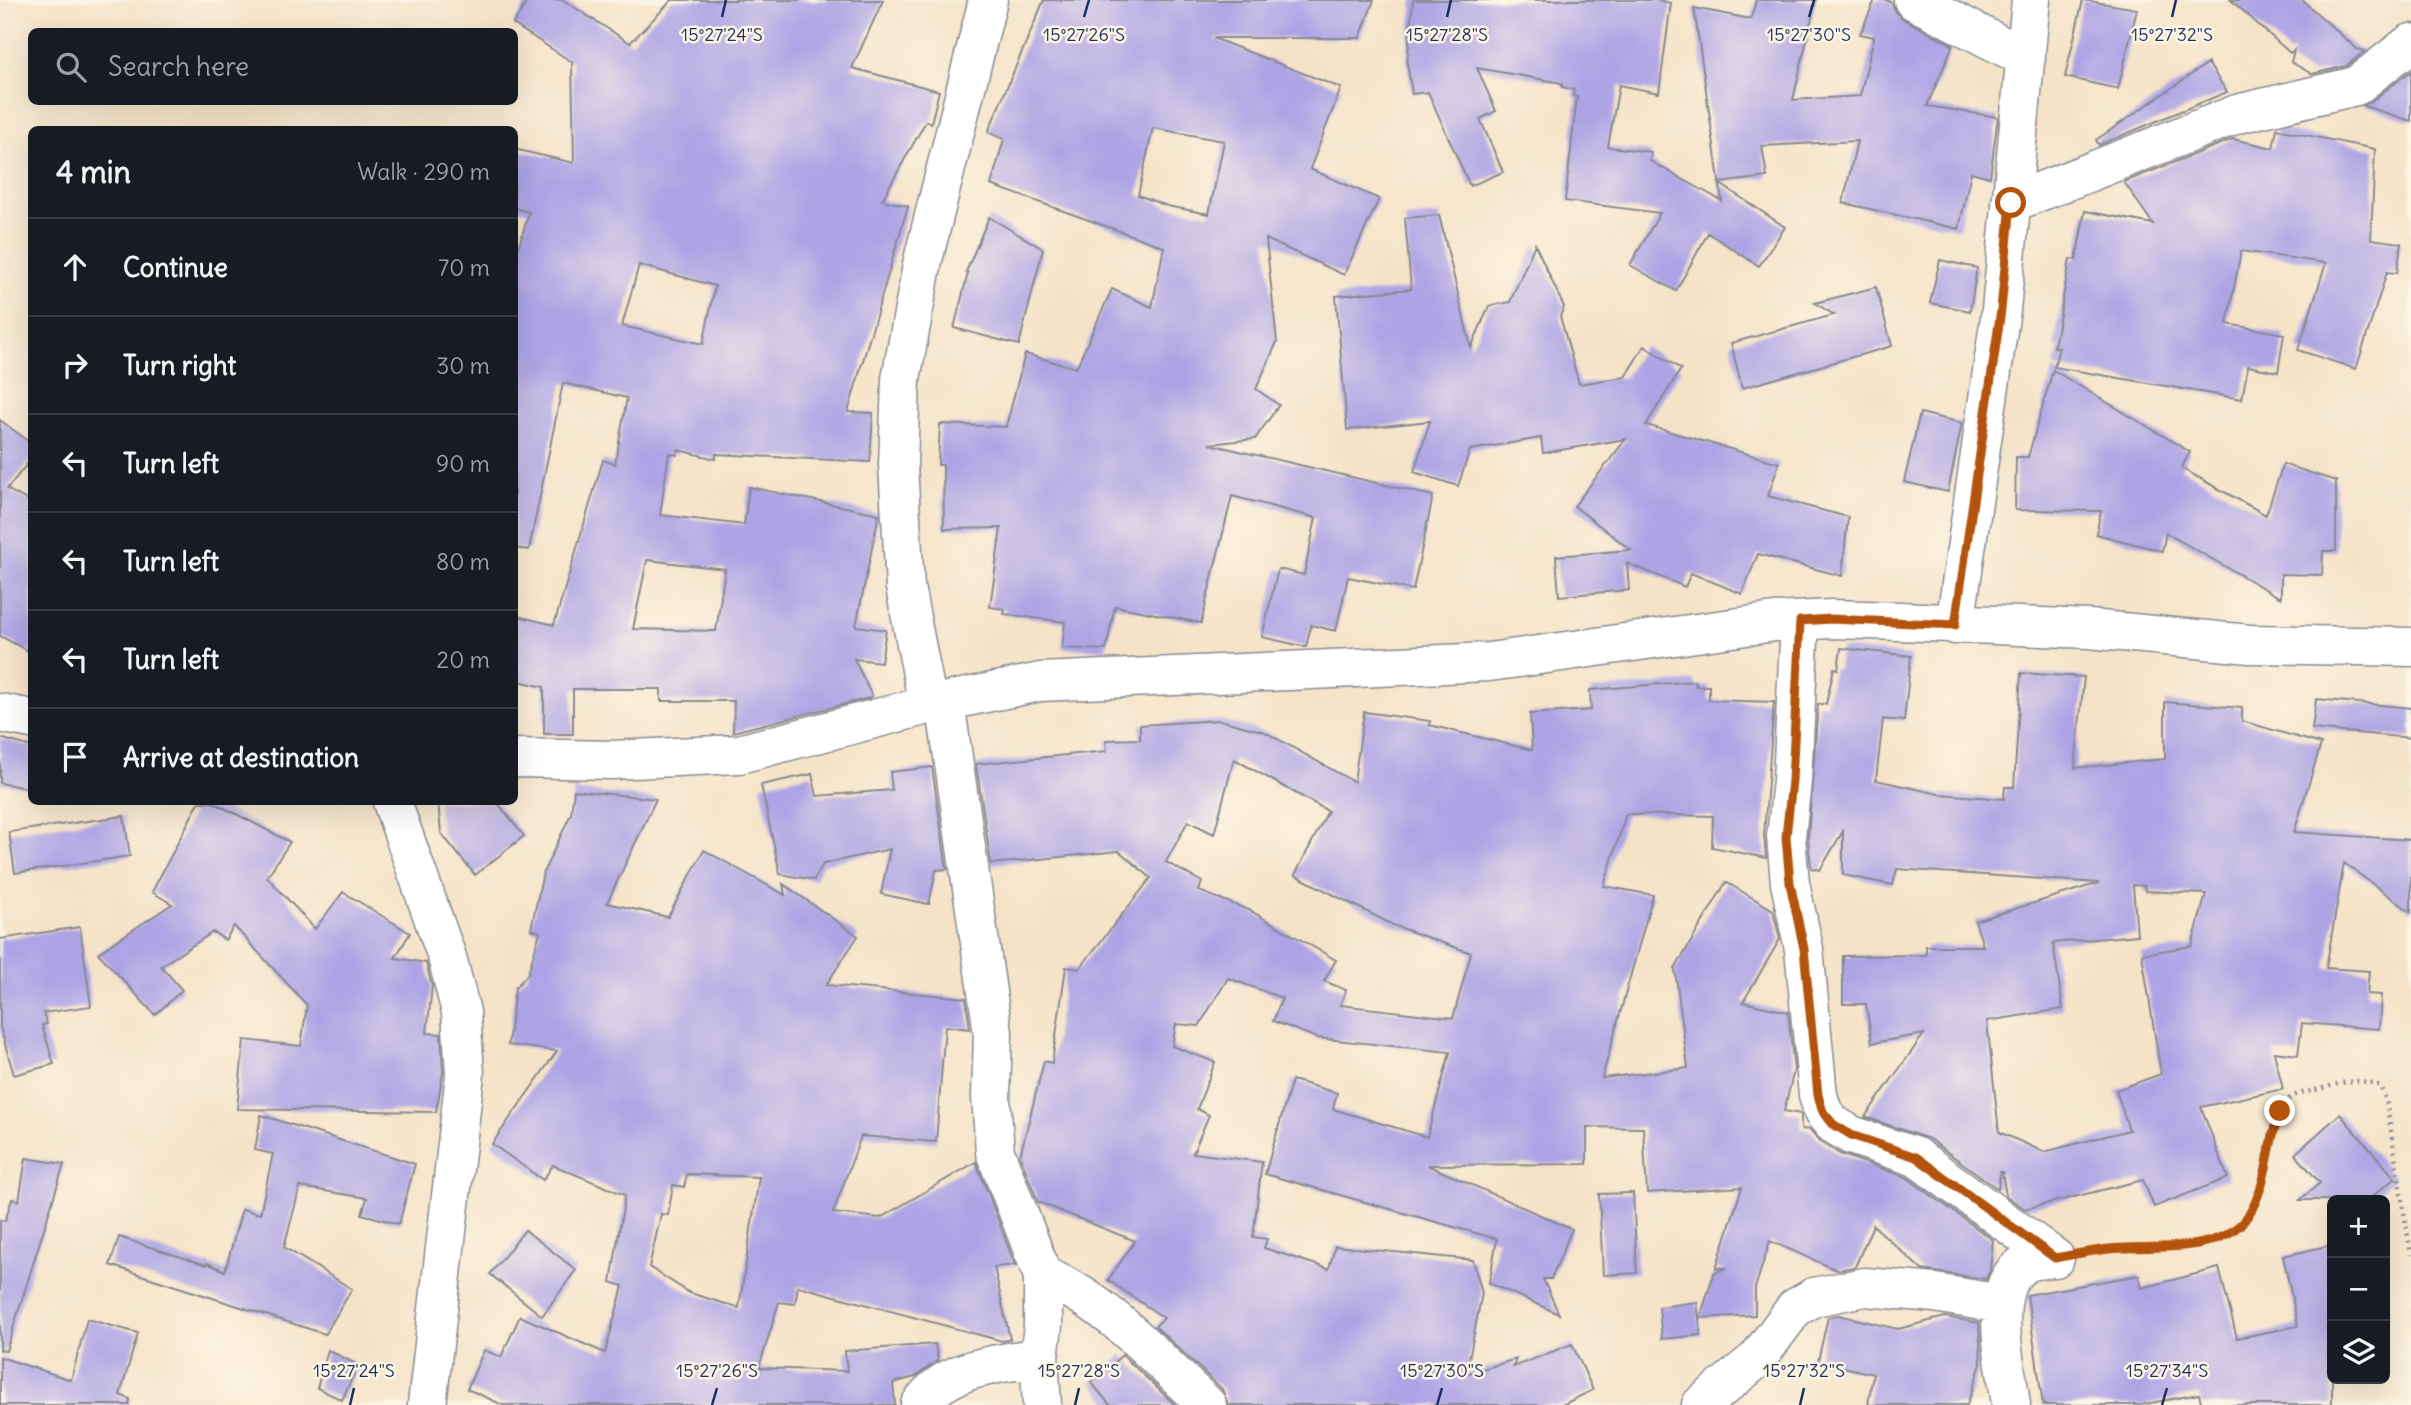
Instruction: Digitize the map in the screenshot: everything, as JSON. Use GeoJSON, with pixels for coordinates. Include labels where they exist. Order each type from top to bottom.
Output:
{"type":"FeatureCollection","features":[{"type":"Feature","properties":{"kind":"street"},"geometry":{"type":"LineString","coordinates":[[988,0],[923,260],[901,379],[898,465],[905,587],[936,704],[993,1033],[991,1097],[995,1152],[1043,1276],[1040,1357],[1042,1405]]}},
{"type":"Feature","properties":{"kind":"street"},"geometry":{"type":"LineString","coordinates":[[1913,0],[2026,58]]}},
{"type":"Feature","properties":{"kind":"street"},"geometry":{"type":"LineString","coordinates":[[1955,625],[2001,310],[2031,0]]}},
{"type":"Feature","properties":{"kind":"street"},"geometry":{"type":"LineString","coordinates":[[2011,203],[2237,114],[2356,86],[2411,43]]}},
{"type":"Feature","properties":{"kind":"street"},"geometry":{"type":"LineString","coordinates":[[518,758],[612,760],[739,754],[936,704],[1040,682],[1489,662],[1800,621],[1845,619],[2089,629],[2249,644],[2411,647]]}},
{"type":"Feature","properties":{"kind":"street"},"geometry":{"type":"LineString","coordinates":[[1800,621],[1792,781],[1786,837],[1790,883],[1804,949],[1818,1095],[1823,1112],[1833,1124],[1851,1135],[1916,1157],[2055,1258]]}},
{"type":"Feature","properties":{"kind":"street"},"geometry":{"type":"LineString","coordinates":[[0,713],[28,718]]}},
{"type":"Feature","properties":{"kind":"street"},"geometry":{"type":"LineString","coordinates":[[393,805],[447,957],[461,1013],[464,1049],[465,1074],[427,1405]]}},
{"type":"Feature","properties":{"kind":"street"},"geometry":{"type":"LineString","coordinates":[[2011,1405],[2000,1304],[2013,1273],[2029,1262],[2055,1258]]}},
{"type":"Feature","properties":{"kind":"street"},"geometry":{"type":"LineString","coordinates":[[1043,1276],[1066,1285],[1108,1313],[1207,1405]]}},
{"type":"Feature","properties":{"kind":"street"},"geometry":{"type":"LineString","coordinates":[[1701,1405],[1757,1359],[1795,1308],[1814,1297],[1865,1287],[1935,1293],[2000,1304]]}},
{"type":"Feature","properties":{"kind":"street"},"geometry":{"type":"LineString","coordinates":[[920,1405],[926,1395],[973,1368],[1040,1357]]}},
{"type":"Feature","properties":{"kind":"path"},"geometry":{"type":"LineString","coordinates":[[2055,1258],[2123,1248],[2195,1245],[2235,1231],[2251,1211],[2261,1187],[2270,1137],[2280,1111],[2292,1097],[2354,1079],[2381,1086],[2386,1100],[2411,1255]]}},
{"type":"Feature","properties":{"kind":"building"},"geometry":{"type":"Polygon","coordinates":[[[528,0],[563,0],[630,43],[672,0],[883,0],[852,68],[939,91],[931,123],[926,121],[882,200],[908,206],[848,412],[873,413],[870,462],[716,454],[716,459],[678,450],[677,455],[669,453],[660,515],[744,525],[749,487],[879,514],[856,626],[886,630],[881,662],[854,659],[872,696],[869,698],[733,732],[734,701],[661,701],[661,689],[573,689],[573,734],[544,734],[544,687],[518,681],[518,616],[554,625],[603,460],[615,464],[627,398],[563,383],[529,550],[518,549],[518,249],[529,212],[518,209],[518,150],[574,163],[572,62],[513,24],[528,0]],[[639,265],[622,326],[703,344],[715,286],[639,265]],[[647,560],[633,629],[716,631],[725,569],[647,560]]]}},
{"type":"Feature","properties":{"kind":"building"},"geometry":{"type":"Polygon","coordinates":[[[1044,0],[1374,0],[1360,38],[1213,38],[1341,88],[1310,169],[1379,199],[1344,275],[1266,239],[1277,342],[1256,389],[1279,405],[1255,439],[1209,444],[1433,496],[1413,590],[1348,577],[1336,631],[1311,625],[1306,647],[1262,637],[1278,569],[1304,575],[1316,518],[1232,496],[1201,623],[1115,606],[1106,650],[1062,648],[1065,622],[1004,614],[1005,609],[990,607],[1001,528],[944,529],[943,465],[938,465],[940,424],[1006,427],[1025,354],[1076,368],[1112,289],[1152,307],[1164,247],[991,185],[1004,139],[988,132],[1044,0]],[[1153,128],[1138,195],[1167,206],[1209,214],[1224,141],[1153,128]]]}},
{"type":"Feature","properties":{"kind":"building"},"geometry":{"type":"Polygon","coordinates":[[[1413,0],[1656,0],[1671,3],[1659,93],[1619,85],[1608,147],[1651,152],[1650,161],[1722,201],[1719,183],[1785,227],[1759,266],[1708,233],[1676,291],[1630,265],[1660,213],[1565,201],[1577,97],[1573,96],[1574,90],[1562,87],[1562,83],[1477,68],[1496,111],[1480,119],[1503,172],[1470,186],[1428,92],[1412,94],[1407,63],[1413,0]]]}},
{"type":"Feature","properties":{"kind":"building"},"geometry":{"type":"Polygon","coordinates":[[[1756,0],[1816,0],[1793,100],[1860,96],[1874,37],[1860,34],[1875,0],[1886,0],[1891,2],[1895,12],[1903,19],[1953,45],[1927,106],[1998,117],[1990,177],[1971,172],[1959,229],[1843,203],[1857,141],[1762,146],[1767,177],[1719,183],[1694,8],[1751,19],[1756,0]]]}},
{"type":"Feature","properties":{"kind":"building"},"geometry":{"type":"Polygon","coordinates":[[[2083,0],[2137,9],[2118,89],[2065,77],[2083,0]]]}},
{"type":"Feature","properties":{"kind":"building"},"geometry":{"type":"Polygon","coordinates":[[[2231,0],[2302,0],[2357,49],[2365,51],[2346,66],[2312,74],[2291,62],[2294,50],[2290,53],[2231,0]]]}},
{"type":"Feature","properties":{"kind":"building"},"geometry":{"type":"Polygon","coordinates":[[[2208,63],[2227,92],[2099,145],[2096,140],[2208,63]]]}},
{"type":"Feature","properties":{"kind":"building"},"geometry":{"type":"Polygon","coordinates":[[[2411,71],[2411,121],[2364,106],[2369,103],[2411,71]]]}},
{"type":"Feature","properties":{"kind":"building"},"geometry":{"type":"Polygon","coordinates":[[[2277,129],[2375,149],[2371,239],[2401,243],[2397,273],[2387,272],[2356,369],[2298,350],[2326,263],[2241,251],[2227,324],[2284,334],[2278,372],[2248,366],[2242,399],[2054,367],[2059,347],[2054,347],[2070,259],[2076,260],[2085,211],[2153,224],[2124,182],[2233,139],[2273,148],[2277,129]]]}},
{"type":"Feature","properties":{"kind":"building"},"geometry":{"type":"Polygon","coordinates":[[[1439,215],[1471,348],[1489,306],[1510,302],[1535,244],[1564,307],[1560,316],[1579,384],[1625,377],[1644,346],[1681,369],[1646,425],[1779,463],[1768,496],[1848,517],[1842,576],[1758,554],[1742,594],[1691,573],[1685,587],[1627,563],[1629,590],[1559,596],[1556,556],[1631,550],[1574,506],[1626,439],[1543,453],[1541,438],[1470,450],[1458,486],[1414,472],[1430,421],[1347,430],[1336,296],[1411,289],[1405,218],[1439,215]]]}},
{"type":"Feature","properties":{"kind":"building"},"geometry":{"type":"Polygon","coordinates":[[[989,217],[1043,249],[1019,345],[954,328],[968,273],[966,272],[989,217]]]}},
{"type":"Feature","properties":{"kind":"building"},"geometry":{"type":"Polygon","coordinates":[[[1940,260],[1977,268],[1970,311],[1930,303],[1940,260]]]}},
{"type":"Feature","properties":{"kind":"building"},"geometry":{"type":"Polygon","coordinates":[[[1876,287],[1892,346],[1742,388],[1731,343],[1834,315],[1815,303],[1876,287]]]}},
{"type":"Feature","properties":{"kind":"building"},"geometry":{"type":"Polygon","coordinates":[[[2053,370],[2190,452],[2181,468],[2266,515],[2283,464],[2336,481],[2336,551],[2323,551],[2322,575],[2281,574],[2281,598],[2166,533],[2162,551],[2096,534],[2101,511],[2015,510],[2016,457],[2028,457],[2053,370]]]}},
{"type":"Feature","properties":{"kind":"building"},"geometry":{"type":"Polygon","coordinates":[[[1920,413],[1962,423],[1948,492],[1904,482],[1920,413]]]}},
{"type":"Feature","properties":{"kind":"building"},"geometry":{"type":"Polygon","coordinates":[[[0,420],[28,441],[28,463],[7,489],[28,501],[28,651],[0,636],[0,420]]]}},
{"type":"Feature","properties":{"kind":"building"},"geometry":{"type":"Polygon","coordinates":[[[1841,648],[1911,656],[1904,721],[1883,719],[1876,780],[1939,794],[2004,799],[2005,787],[2014,787],[2021,673],[2084,677],[2075,768],[2165,759],[2165,702],[2242,708],[2242,721],[2321,744],[2294,832],[2411,840],[2411,912],[2344,863],[2326,968],[2369,971],[2367,994],[2381,995],[2379,1029],[2302,1023],[2298,1055],[2274,1052],[2283,1089],[2201,1107],[2228,1178],[2154,1207],[2143,1180],[2025,1209],[2006,1196],[2002,1172],[1998,1189],[1929,1139],[1865,1117],[1924,1034],[1872,1043],[1866,1004],[1843,1004],[1843,956],[1926,955],[1926,946],[1983,946],[1975,921],[2099,883],[1897,869],[1893,885],[1843,875],[1843,831],[1820,870],[1811,868],[1808,837],[1818,704],[1826,704],[1834,668],[1838,669],[1841,648]],[[2133,885],[2137,935],[2053,943],[2063,1009],[1987,1021],[1999,1132],[2044,1152],[2129,1130],[2116,1090],[2161,1074],[2142,954],[2192,946],[2206,894],[2145,891],[2144,886],[2133,885]]]}},
{"type":"Feature","properties":{"kind":"building"},"geometry":{"type":"Polygon","coordinates":[[[1695,681],[1696,686],[1709,686],[1709,700],[1774,702],[1764,835],[1766,858],[1712,847],[1713,816],[1626,814],[1604,886],[1653,895],[1602,1078],[1688,1068],[1675,969],[1726,882],[1773,910],[1780,939],[1743,1002],[1788,1012],[1794,1070],[1784,1111],[1801,1114],[1801,1129],[1810,1130],[1821,1142],[1840,1154],[1906,1177],[1993,1240],[1990,1271],[1986,1279],[1922,1270],[1873,1225],[1855,1267],[1837,1270],[1770,1241],[1755,1288],[1755,1315],[1700,1318],[1714,1273],[1726,1268],[1716,1268],[1742,1187],[1647,1193],[1643,1128],[1587,1127],[1587,1164],[1427,1165],[1572,1229],[1551,1279],[1543,1279],[1559,1314],[1489,1283],[1497,1239],[1265,1174],[1292,1080],[1337,1093],[1333,1109],[1427,1137],[1450,1052],[1317,1038],[1273,1021],[1282,998],[1228,978],[1199,1026],[1176,1024],[1172,1046],[1215,1062],[1197,1109],[1209,1115],[1193,1153],[1262,1162],[1253,1237],[1267,1239],[1264,1248],[1329,1269],[1335,1246],[1473,1260],[1482,1293],[1466,1374],[1516,1359],[1513,1367],[1572,1344],[1593,1390],[1562,1405],[1228,1405],[1222,1389],[1155,1326],[1164,1318],[1108,1280],[1135,1241],[1038,1202],[1020,1156],[1044,1061],[1052,1063],[1066,967],[1079,969],[1151,878],[1119,851],[991,864],[976,764],[1107,751],[1106,740],[1140,739],[1140,725],[1220,720],[1265,732],[1354,782],[1364,712],[1430,721],[1429,725],[1532,750],[1530,714],[1591,710],[1590,690],[1695,681]],[[1234,759],[1214,834],[1188,821],[1166,862],[1202,882],[1199,891],[1249,910],[1336,960],[1324,981],[1346,990],[1340,1005],[1453,1018],[1471,953],[1393,925],[1295,875],[1328,811],[1234,759]]]}},
{"type":"Feature","properties":{"kind":"building"},"geometry":{"type":"Polygon","coordinates":[[[2316,699],[2411,708],[2411,738],[2312,729],[2316,699]]]}},
{"type":"Feature","properties":{"kind":"building"},"geometry":{"type":"Polygon","coordinates":[[[0,738],[28,746],[28,788],[0,783],[0,738]]]}},
{"type":"Feature","properties":{"kind":"building"},"geometry":{"type":"Polygon","coordinates":[[[932,767],[947,869],[936,870],[929,904],[881,894],[890,849],[823,864],[814,880],[780,874],[761,785],[812,774],[817,796],[892,790],[890,772],[932,767]]]}},
{"type":"Feature","properties":{"kind":"building"},"geometry":{"type":"Polygon","coordinates":[[[574,790],[656,799],[607,903],[668,917],[704,850],[785,895],[783,884],[858,936],[826,985],[966,998],[970,1029],[945,1026],[936,1142],[861,1136],[833,1213],[880,1218],[976,1162],[1015,1265],[994,1267],[1010,1339],[1002,1341],[798,1286],[795,1304],[779,1302],[759,1368],[847,1371],[845,1351],[935,1344],[938,1360],[915,1377],[893,1383],[895,1405],[503,1405],[467,1389],[484,1350],[501,1357],[520,1316],[605,1353],[623,1286],[611,1282],[625,1195],[553,1165],[543,1180],[492,1144],[557,1051],[508,1045],[515,988],[528,974],[540,932],[531,929],[543,873],[571,814],[574,790]],[[687,1174],[684,1187],[673,1185],[668,1215],[661,1214],[649,1267],[690,1293],[739,1308],[759,1177],[687,1174]]]}},
{"type":"Feature","properties":{"kind":"building"},"geometry":{"type":"Polygon","coordinates":[[[197,805],[219,805],[290,842],[267,877],[315,929],[343,892],[410,933],[395,958],[426,963],[432,986],[427,1033],[441,1034],[443,1073],[436,1112],[237,1109],[244,1040],[301,1046],[307,1005],[234,926],[225,940],[213,932],[161,966],[182,990],[155,1015],[98,953],[172,904],[152,892],[197,805]]]}},
{"type":"Feature","properties":{"kind":"building"},"geometry":{"type":"Polygon","coordinates":[[[438,805],[499,805],[524,836],[475,875],[441,833],[438,805]]]}},
{"type":"Feature","properties":{"kind":"building"},"geometry":{"type":"Polygon","coordinates":[[[124,816],[130,856],[15,873],[9,832],[124,816]]]}},
{"type":"Feature","properties":{"kind":"building"},"geometry":{"type":"Polygon","coordinates":[[[80,927],[91,1006],[43,1013],[47,1024],[42,1025],[54,1064],[14,1075],[0,1027],[0,939],[80,927]]]}},
{"type":"Feature","properties":{"kind":"building"},"geometry":{"type":"Polygon","coordinates":[[[2340,1114],[2395,1178],[2374,1195],[2327,1195],[2327,1200],[2300,1200],[2320,1183],[2295,1154],[2340,1114]]]}},
{"type":"Feature","properties":{"kind":"building"},"geometry":{"type":"Polygon","coordinates":[[[261,1115],[415,1164],[399,1224],[362,1214],[367,1198],[300,1187],[284,1247],[352,1289],[325,1334],[110,1265],[119,1237],[206,1265],[207,1263],[225,1271],[242,1209],[260,1214],[273,1154],[255,1150],[261,1115]]]}},
{"type":"Feature","properties":{"kind":"building"},"geometry":{"type":"Polygon","coordinates":[[[26,1158],[64,1164],[6,1351],[0,1350],[0,1220],[5,1221],[12,1199],[19,1201],[26,1158]]]}},
{"type":"Feature","properties":{"kind":"building"},"geometry":{"type":"Polygon","coordinates":[[[1633,1193],[1637,1273],[1603,1275],[1599,1194],[1633,1193]]]}},
{"type":"Feature","properties":{"kind":"building"},"geometry":{"type":"Polygon","coordinates":[[[525,1230],[576,1270],[542,1316],[490,1274],[525,1230]]]}},
{"type":"Feature","properties":{"kind":"building"},"geometry":{"type":"Polygon","coordinates":[[[2327,1246],[2327,1384],[2332,1384],[2332,1405],[2202,1405],[2199,1394],[2140,1405],[2043,1405],[2027,1295],[2139,1275],[2142,1288],[2219,1268],[2237,1338],[2298,1326],[2283,1256],[2327,1246]]]}},
{"type":"Feature","properties":{"kind":"building"},"geometry":{"type":"Polygon","coordinates":[[[1697,1302],[1701,1335],[1662,1339],[1659,1307],[1697,1302]]]}},
{"type":"Feature","properties":{"kind":"building"},"geometry":{"type":"Polygon","coordinates":[[[1838,1315],[1898,1329],[1945,1317],[1979,1323],[1981,1364],[1967,1405],[1868,1405],[1873,1374],[1818,1361],[1828,1317],[1838,1315]]]}},
{"type":"Feature","properties":{"kind":"building"},"geometry":{"type":"Polygon","coordinates":[[[87,1319],[138,1333],[120,1395],[130,1399],[129,1405],[0,1405],[0,1357],[71,1380],[87,1319]]]}},
{"type":"Feature","properties":{"kind":"building"},"geometry":{"type":"Polygon","coordinates":[[[328,1350],[358,1365],[342,1400],[317,1388],[328,1350]]]}},
{"type":"Feature","properties":{"kind":"building"},"geometry":{"type":"Polygon","coordinates":[[[1122,1355],[1175,1405],[1110,1405],[1091,1382],[1122,1355]]]}},
{"type":"Feature","properties":{"kind":"route"},"geometry":{"type":"LineString","coordinates":[[2011,203],[2001,310],[1955,625],[1831,619],[1800,621],[1792,781],[1786,837],[1790,883],[1804,949],[1818,1095],[1823,1112],[1833,1124],[1851,1135],[1916,1157],[2055,1258],[2123,1248],[2195,1245],[2235,1231],[2251,1211],[2261,1187],[2270,1137],[2280,1111]]}}]}
